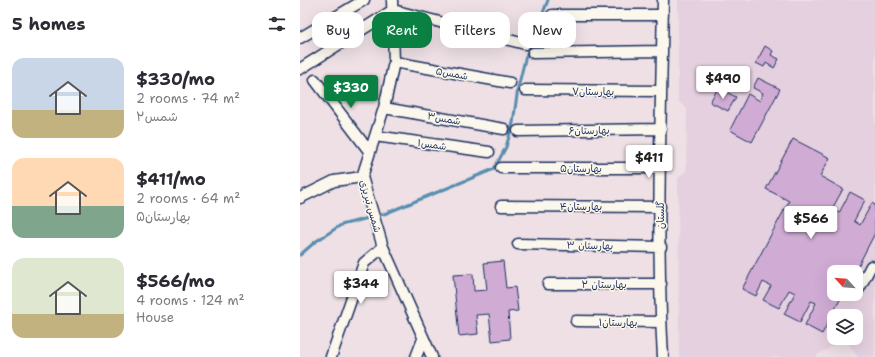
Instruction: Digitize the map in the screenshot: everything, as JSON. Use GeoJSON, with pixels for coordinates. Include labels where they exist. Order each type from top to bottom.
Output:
{"type":"FeatureCollection","features":[{"type":"Feature","properties":{"kind":"street"},"geometry":{"type":"LineString","coordinates":[[300,38],[364,0]]}},
{"type":"Feature","properties":{"kind":"street","name":"گلستان"},"geometry":{"type":"LineString","coordinates":[[663,0],[660,168],[661,322],[663,357]]}},
{"type":"Feature","properties":{"kind":"street"},"geometry":{"type":"LineString","coordinates":[[300,69],[392,5],[518,42]]}},
{"type":"Feature","properties":{"kind":"street","name":"شمس تبریزی"},"geometry":{"type":"LineString","coordinates":[[392,5],[394,62],[384,108],[369,151],[362,177],[383,247],[432,357]]}},
{"type":"Feature","properties":{"kind":"street"},"geometry":{"type":"LineString","coordinates":[[576,14],[662,15]]}},
{"type":"Feature","properties":{"kind":"street"},"geometry":{"type":"LineString","coordinates":[[533,53],[662,51]]}},
{"type":"Feature","properties":{"kind":"street","name":"شمس۵"},"geometry":{"type":"LineString","coordinates":[[394,62],[510,84]]}},
{"type":"Feature","properties":{"kind":"street"},"geometry":{"type":"LineString","coordinates":[[315,80],[369,151]]}},
{"type":"Feature","properties":{"kind":"street","name":"بهارستان۷"},"geometry":{"type":"LineString","coordinates":[[525,90],[661,91]]}},
{"type":"Feature","properties":{"kind":"street","name":"شمس۳"},"geometry":{"type":"LineString","coordinates":[[384,108],[504,129]]}},
{"type":"Feature","properties":{"kind":"street","name":"بهارستان۶"},"geometry":{"type":"LineString","coordinates":[[518,131],[661,129]]}},
{"type":"Feature","properties":{"kind":"street","name":"شمس۱"},"geometry":{"type":"LineString","coordinates":[[375,136],[489,152]]}},
{"type":"Feature","properties":{"kind":"street","name":"بهارستان۵"},"geometry":{"type":"LineString","coordinates":[[501,168],[660,168]]}},
{"type":"Feature","properties":{"kind":"street"},"geometry":{"type":"LineString","coordinates":[[300,198],[334,181],[362,177]]}},
{"type":"Feature","properties":{"kind":"street","name":"بهارستان۴"},"geometry":{"type":"LineString","coordinates":[[502,206],[660,207]]}},
{"type":"Feature","properties":{"kind":"street","name":"بهارستان ۳"},"geometry":{"type":"LineString","coordinates":[[518,244],[661,247]]}},
{"type":"Feature","properties":{"kind":"street"},"geometry":{"type":"LineString","coordinates":[[331,357],[364,263],[383,247]]}},
{"type":"Feature","properties":{"kind":"street"},"geometry":{"type":"LineString","coordinates":[[863,282],[872,266]]}},
{"type":"Feature","properties":{"kind":"street","name":"بهارستان ۲"},"geometry":{"type":"LineString","coordinates":[[548,284],[661,284]]}},
{"type":"Feature","properties":{"kind":"street","name":"بهارستان۱"},"geometry":{"type":"LineString","coordinates":[[576,321],[661,322]]}},
{"type":"Feature","properties":{"kind":"street"},"geometry":{"type":"LineString","coordinates":[[416,357],[423,339]]}},
{"type":"Feature","properties":{"kind":"shaded area"},"geometry":{"type":"Polygon","coordinates":[[[678,0],[875,0],[875,357],[858,357],[849,345],[863,345],[863,309],[827,309],[827,345],[834,345],[817,355],[818,357],[679,357],[678,178],[686,171],[687,109],[678,101],[678,0]]]}},
{"type":"Feature","properties":{"kind":"building"},"geometry":{"type":"Polygon","coordinates":[[[765,46],[773,51],[771,55],[779,59],[774,68],[766,63],[764,67],[756,63],[765,46]]]}},
{"type":"Feature","properties":{"kind":"building"},"geometry":{"type":"Polygon","coordinates":[[[758,78],[780,89],[752,142],[730,130],[748,94],[760,101],[763,93],[753,88],[758,78]]]}},
{"type":"Feature","properties":{"kind":"building"},"geometry":{"type":"Polygon","coordinates":[[[718,88],[736,97],[728,111],[710,102],[718,88]]]}},
{"type":"Feature","properties":{"kind":"building"},"geometry":{"type":"Polygon","coordinates":[[[793,139],[830,158],[820,176],[843,189],[832,209],[839,213],[850,192],[865,200],[854,221],[860,225],[872,203],[875,205],[875,233],[859,265],[827,265],[827,301],[839,301],[835,309],[827,309],[827,324],[822,334],[805,325],[816,303],[811,301],[800,322],[784,314],[795,293],[789,290],[779,308],[763,300],[771,286],[763,282],[756,296],[742,289],[789,201],[766,189],[793,139]]]}},
{"type":"Feature","properties":{"kind":"building"},"geometry":{"type":"Polygon","coordinates":[[[503,261],[506,288],[515,287],[518,311],[508,312],[510,339],[492,341],[489,314],[476,315],[478,334],[459,336],[453,275],[473,274],[474,291],[487,290],[484,263],[503,261]]]}},
{"type":"Feature","properties":{"kind":"building"},"geometry":{"type":"Polygon","coordinates":[[[875,269],[863,291],[863,271],[875,269]]]}},
{"type":"Feature","properties":{"kind":"waterway"},"geometry":{"type":"LineString","coordinates":[[300,255],[315,242],[341,225],[384,214],[494,169],[506,147],[513,123],[518,88],[525,59],[548,0]]}}]}
